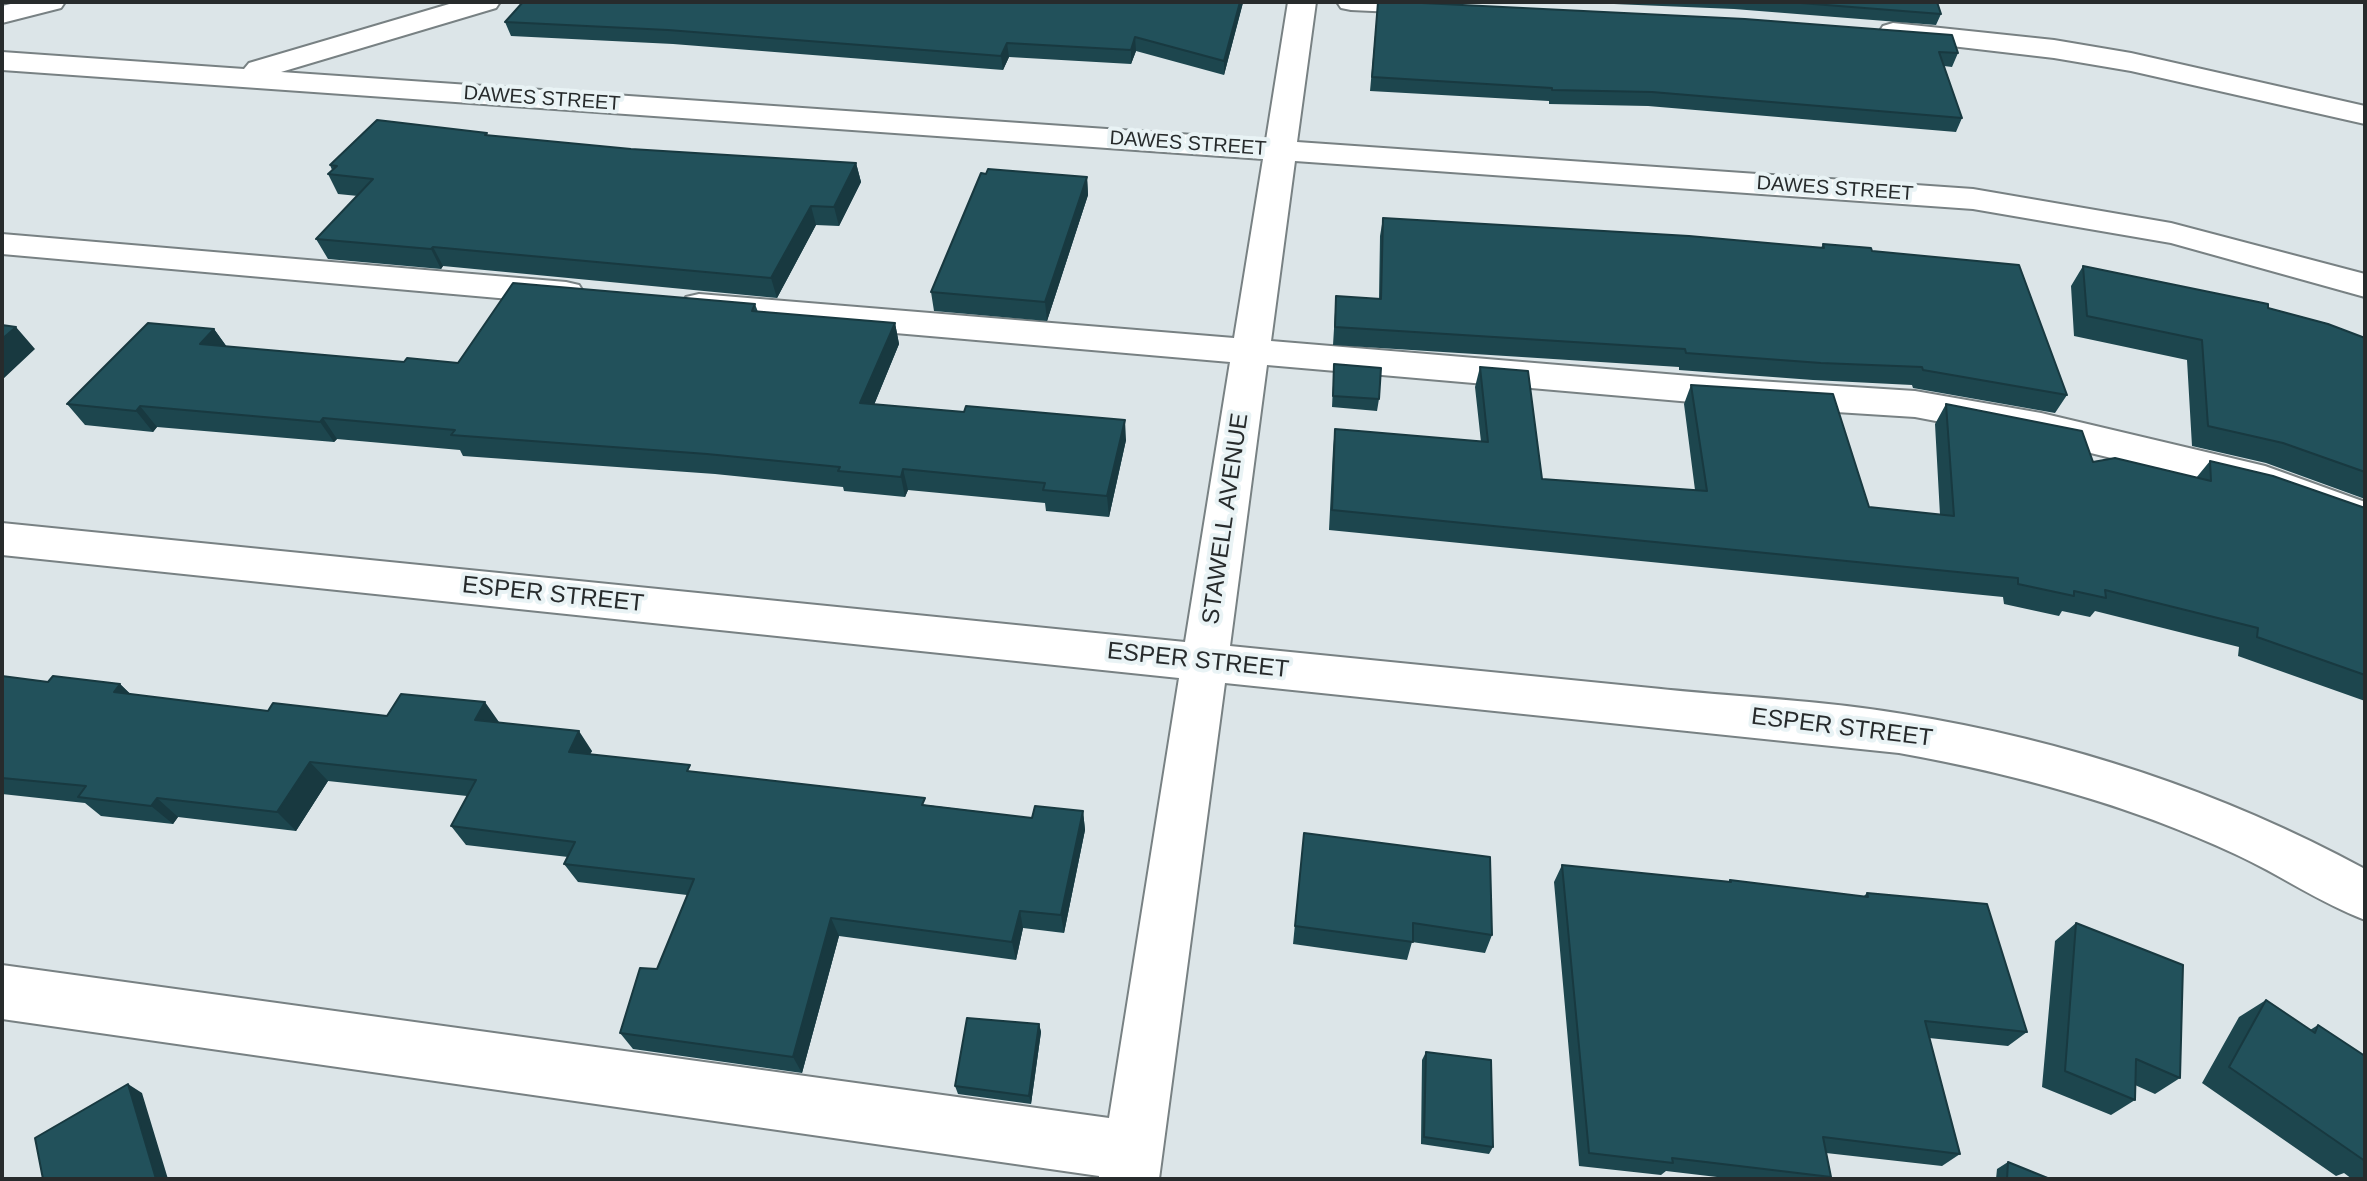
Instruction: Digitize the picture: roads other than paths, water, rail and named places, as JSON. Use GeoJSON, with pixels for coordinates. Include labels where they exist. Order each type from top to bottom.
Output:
{"type":"FeatureCollection","features":[{"type":"Feature","properties":{"kind":"street"},"geometry":{"type":"LineString","coordinates":[[2,15],[51,2]]}},
{"type":"Feature","properties":{"kind":"street"},"geometry":{"type":"LineString","coordinates":[[232,77],[486,2]]}},
{"type":"Feature","properties":{"kind":"street","name":"STAWELL AVENUE"},"geometry":{"type":"LineString","coordinates":[[1131,1165],[1302,2]]}},
{"type":"Feature","properties":{"kind":"street"},"geometry":{"type":"LineString","coordinates":[[1351,2],[1461,8]]}},
{"type":"Feature","properties":{"kind":"street"},"geometry":{"type":"LineString","coordinates":[[1868,30],[2054,49],[2131,62],[2365,115]]}},
{"type":"Feature","properties":{"kind":"street","name":"DAWES STREET"},"geometry":{"type":"LineString","coordinates":[[2,61],[1973,199],[2073,212],[2242,248],[2365,286]]}},
{"type":"Feature","properties":{"kind":"street"},"geometry":{"type":"LineString","coordinates":[[2,244],[601,296]]}},
{"type":"Feature","properties":{"kind":"street"},"geometry":{"type":"LineString","coordinates":[[664,302],[1710,391],[1915,404],[2041,427],[2265,481],[2365,518]]}},
{"type":"Feature","properties":{"kind":"street","name":"ESPER STREET"},"geometry":{"type":"LineString","coordinates":[[2,539],[1899,733],[1972,744],[2048,762],[2177,806],[2258,840],[2365,896]]}},
{"type":"Feature","properties":{"kind":"street"},"geometry":{"type":"LineString","coordinates":[[2,992],[1131,1165]]}}]}
